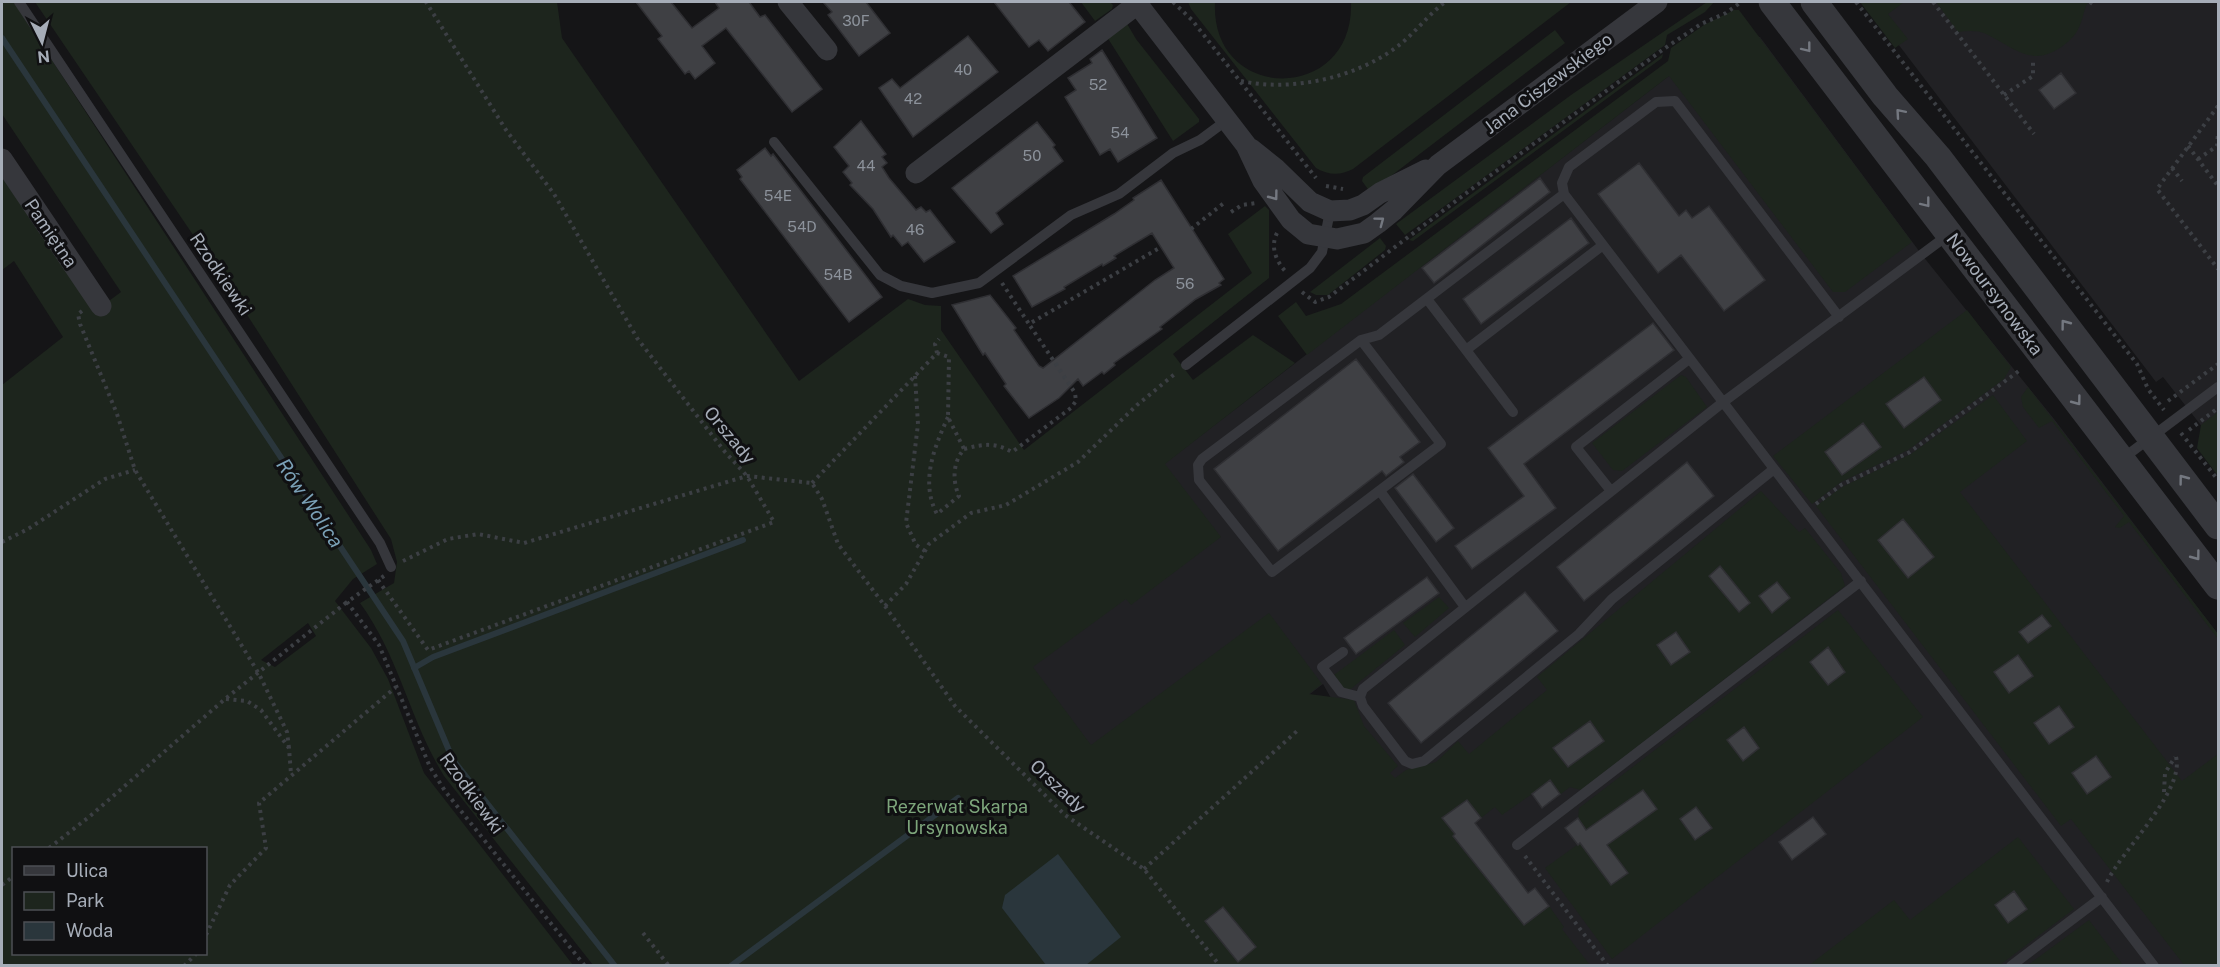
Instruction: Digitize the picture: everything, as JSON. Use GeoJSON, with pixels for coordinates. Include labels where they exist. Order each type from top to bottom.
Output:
{"type":"FeatureCollection","features":[{"type":"Feature","properties":{"kind":"street"},"geometry":{"type":"LineString","coordinates":[[788,2],[827,50]]}},
{"type":"Feature","properties":{"kind":"street"},"geometry":{"type":"LineString","coordinates":[[916,173],[1138,2],[1246,145],[1263,182],[1291,220],[1308,234],[1326,238]]}},
{"type":"Feature","properties":{"kind":"street","name":"Jana Ciszewskiego"},"geometry":{"type":"LineString","coordinates":[[1326,238],[1348,238],[1364,233],[1394,210],[1438,165],[1657,2]]}},
{"type":"Feature","properties":{"kind":"street","name":"Nowoursynowska"},"geometry":{"type":"LineString","coordinates":[[1772,2],[2218,586]]}},
{"type":"Feature","properties":{"kind":"street","name":"Nowoursynowska"},"geometry":{"type":"LineString","coordinates":[[1814,2],[1885,96],[1938,157],[2218,526]]}},
{"type":"Feature","properties":{"kind":"street"},"geometry":{"type":"LineString","coordinates":[[1246,145],[1276,169],[1310,202],[1330,211]]}},
{"type":"Feature","properties":{"kind":"street","name":"Pamiętna"},"geometry":{"type":"LineString","coordinates":[[2,159],[99,303]]}},
{"type":"Feature","properties":{"kind":"street","name":"Jana Ciszewskiego"},"geometry":{"type":"LineString","coordinates":[[1330,211],[1350,210],[1363,205],[1380,193],[1438,165]]}},
{"type":"Feature","properties":{"kind":"lane","name":"Rzodkiewki"},"geometry":{"type":"LineString","coordinates":[[19,2],[374,533],[389,571]]}},
{"type":"Feature","properties":{"kind":"lane"},"geometry":{"type":"LineString","coordinates":[[1839,317],[1675,101],[1656,102],[1569,167],[1562,183],[1564,194],[2154,966]]}},
{"type":"Feature","properties":{"kind":"lane"},"geometry":{"type":"LineString","coordinates":[[774,142],[880,275],[901,286],[932,293],[980,283],[1071,215],[1119,194],[1173,153],[1200,140],[1227,120]]}},
{"type":"Feature","properties":{"kind":"lane"},"geometry":{"type":"LineString","coordinates":[[1361,340],[1441,444],[1272,572],[1199,480],[1198,465],[1202,459],[1361,340],[1379,335],[1564,194]]}},
{"type":"Feature","properties":{"kind":"lane"},"geometry":{"type":"LineString","coordinates":[[1186,365],[1310,268],[1322,252],[1330,211]]}},
{"type":"Feature","properties":{"kind":"lane"},"geometry":{"type":"LineString","coordinates":[[1774,469],[1612,598],[1580,634],[1424,761],[1412,764],[1405,761],[1363,706],[1360,697],[1363,689],[1722,403],[1950,234]]}},
{"type":"Feature","properties":{"kind":"lane"},"geometry":{"type":"LineString","coordinates":[[1466,350],[1603,245]]}},
{"type":"Feature","properties":{"kind":"lane"},"geometry":{"type":"LineString","coordinates":[[1427,299],[1513,412]]}},
{"type":"Feature","properties":{"kind":"lane"},"geometry":{"type":"LineString","coordinates":[[1611,491],[1576,447],[1689,359]]}},
{"type":"Feature","properties":{"kind":"lane"},"geometry":{"type":"LineString","coordinates":[[2122,460],[2218,387]]}},
{"type":"Feature","properties":{"kind":"lane"},"geometry":{"type":"LineString","coordinates":[[1380,491],[1465,607]]}},
{"type":"Feature","properties":{"kind":"lane"},"geometry":{"type":"LineString","coordinates":[[1517,845],[1862,581]]}},
{"type":"Feature","properties":{"kind":"lane"},"geometry":{"type":"LineString","coordinates":[[1343,652],[1322,667],[1341,692],[1360,697]]}},
{"type":"Feature","properties":{"kind":"lane"},"geometry":{"type":"LineString","coordinates":[[2011,966],[2102,897]]}},
{"type":"Feature","properties":{"kind":"path","name":"Orszady"},"geometry":{"type":"LineString","coordinates":[[426,2],[506,130],[554,194],[637,338],[725,452],[747,476],[812,483],[822,499],[838,544],[885,606],[955,706],[1065,815],[1144,869],[1220,966]]}},
{"type":"Feature","properties":{"kind":"path"},"geometry":{"type":"LineString","coordinates":[[1174,2],[1192,20],[1319,182],[1349,191]]}},
{"type":"Feature","properties":{"kind":"path"},"geometry":{"type":"LineString","coordinates":[[1240,81],[1262,86],[1284,84],[1343,74],[1368,66],[1400,45],[1428,14],[1445,2]]}},
{"type":"Feature","properties":{"kind":"path"},"geometry":{"type":"LineString","coordinates":[[1304,295],[1315,302],[1329,297],[1469,191],[1668,46],[1701,24],[1726,13],[1741,2]]}},
{"type":"Feature","properties":{"kind":"path"},"geometry":{"type":"LineString","coordinates":[[1856,2],[2137,364],[2148,389],[2164,411]]}},
{"type":"Feature","properties":{"kind":"path"},"geometry":{"type":"LineString","coordinates":[[1933,2],[2034,134]]}},
{"type":"Feature","properties":{"kind":"path"},"geometry":{"type":"LineString","coordinates":[[2090,2],[2095,6]]}},
{"type":"Feature","properties":{"kind":"path"},"geometry":{"type":"LineString","coordinates":[[2004,95],[2033,75],[2033,60]]}},
{"type":"Feature","properties":{"kind":"path"},"geometry":{"type":"LineString","coordinates":[[2218,106],[2157,189],[2218,269]]}},
{"type":"Feature","properties":{"kind":"path"},"geometry":{"type":"LineString","coordinates":[[2198,159],[2217,146],[2218,132]]}},
{"type":"Feature","properties":{"kind":"path"},"geometry":{"type":"LineString","coordinates":[[2188,146],[2218,186]]}},
{"type":"Feature","properties":{"kind":"path"},"geometry":{"type":"LineString","coordinates":[[2172,168],[2182,181]]}},
{"type":"Feature","properties":{"kind":"path"},"geometry":{"type":"LineString","coordinates":[[1231,212],[1242,205],[1252,205],[1264,199]]}},
{"type":"Feature","properties":{"kind":"path"},"geometry":{"type":"LineString","coordinates":[[1191,229],[1224,203]]}},
{"type":"Feature","properties":{"kind":"path"},"geometry":{"type":"LineString","coordinates":[[1282,227],[1275,238],[1275,256],[1283,268]]}},
{"type":"Feature","properties":{"kind":"path"},"geometry":{"type":"LineString","coordinates":[[1029,324],[1161,247]]}},
{"type":"Feature","properties":{"kind":"path"},"geometry":{"type":"LineString","coordinates":[[937,353],[949,357],[948,417],[937,441],[930,469],[929,499],[937,514],[959,496],[954,478],[957,457],[964,449],[981,444],[999,444],[1012,452],[1071,408],[1076,401],[1075,393],[1002,283]]}},
{"type":"Feature","properties":{"kind":"path"},"geometry":{"type":"LineString","coordinates":[[99,303],[78,314],[80,324],[117,414],[135,470],[259,674],[287,732],[291,774]]}},
{"type":"Feature","properties":{"kind":"path"},"geometry":{"type":"LineString","coordinates":[[937,353],[935,344],[939,339]]}},
{"type":"Feature","properties":{"kind":"path"},"geometry":{"type":"LineString","coordinates":[[812,483],[937,353]]}},
{"type":"Feature","properties":{"kind":"path"},"geometry":{"type":"LineString","coordinates":[[2168,401],[2218,364]]}},
{"type":"Feature","properties":{"kind":"path"},"geometry":{"type":"LineString","coordinates":[[885,606],[906,584],[929,544],[971,513],[1006,505],[1078,462],[1137,405],[1186,365]]}},
{"type":"Feature","properties":{"kind":"path"},"geometry":{"type":"LineString","coordinates":[[1806,511],[1841,485],[1910,452],[2020,370]]}},
{"type":"Feature","properties":{"kind":"path"},"geometry":{"type":"LineString","coordinates":[[914,375],[918,424],[906,524],[916,545],[925,551]]}},
{"type":"Feature","properties":{"kind":"path"},"geometry":{"type":"LineString","coordinates":[[2189,430],[2218,408]]}},
{"type":"Feature","properties":{"kind":"path"},"geometry":{"type":"LineString","coordinates":[[948,417],[964,449]]}},
{"type":"Feature","properties":{"kind":"path"},"geometry":{"type":"LineString","coordinates":[[2181,433],[2218,480]]}},
{"type":"Feature","properties":{"kind":"path"},"geometry":{"type":"LineString","coordinates":[[2,542],[28,529],[105,479],[135,470]]}},
{"type":"Feature","properties":{"kind":"path"},"geometry":{"type":"LineString","coordinates":[[52,847],[89,818],[225,699],[354,597],[389,571],[448,539],[478,534],[524,543],[747,476],[774,522],[428,650],[378,580]]}},
{"type":"Feature","properties":{"kind":"path","name":"Rzodkiewki"},"geometry":{"type":"LineString","coordinates":[[348,602],[379,645],[430,767],[445,791],[585,966]]}},
{"type":"Feature","properties":{"kind":"path"},"geometry":{"type":"LineString","coordinates":[[207,933],[230,885],[266,848],[258,803],[396,687]]}},
{"type":"Feature","properties":{"kind":"path"},"geometry":{"type":"LineString","coordinates":[[225,699],[247,700],[261,710],[289,748]]}},
{"type":"Feature","properties":{"kind":"path"},"geometry":{"type":"LineString","coordinates":[[1144,869],[1298,731]]}},
{"type":"Feature","properties":{"kind":"path"},"geometry":{"type":"LineString","coordinates":[[2102,897],[2117,864],[2145,829],[2164,797],[2176,770],[2176,757],[2165,773],[2164,797]]}},
{"type":"Feature","properties":{"kind":"path"},"geometry":{"type":"LineString","coordinates":[[1517,845],[1608,966]]}},
{"type":"Feature","properties":{"kind":"path"},"geometry":{"type":"LineString","coordinates":[[643,933],[669,966]]}},
{"type":"Feature","properties":{"kind":"path"},"geometry":{"type":"LineString","coordinates":[[184,966],[195,955]]}},
{"type":"Feature","properties":{"kind":"shaded area"},"geometry":{"type":"Polygon","coordinates":[[[1866,2],[2218,2],[2218,447],[2163,377],[2156,382],[1866,2]]]}},
{"type":"Feature","properties":{"kind":"shaded area"},"geometry":{"type":"Polygon","coordinates":[[[1726,32],[1760,37],[1922,255],[2054,419],[2218,634],[2218,965],[1296,965],[1336,707],[1323,684],[1146,819],[983,603],[1726,32]]]}},
{"type":"Feature","properties":{"kind":"green space"},"geometry":{"type":"Polygon","coordinates":[[[2,2],[14,2],[371,550],[377,564],[353,579],[335,601],[371,648],[388,679],[424,773],[573,965],[2,965],[2,385],[63,337],[14,261],[2,270],[2,176],[94,312],[121,292],[2,114],[2,2]],[[308,623],[261,660],[275,667],[316,636],[308,623]]]}},
{"type":"Feature","properties":{"kind":"green space","name":"Rezerwat Skarpa Ursynowska"},"geometry":{"type":"Polygon","coordinates":[[[35,2],[557,2],[562,38],[799,381],[908,299],[925,305],[941,306],[941,330],[1024,450],[1252,273],[1228,234],[1265,206],[1269,210],[1269,278],[1173,354],[1193,380],[1253,335],[1295,363],[1165,464],[1221,537],[1131,605],[1126,599],[1033,667],[1091,745],[1269,613],[1322,684],[1309,694],[1354,700],[1364,726],[1398,766],[1390,773],[1395,778],[1406,770],[1436,762],[1458,741],[1469,754],[1547,690],[1537,677],[1761,491],[1799,532],[1805,528],[1841,573],[1845,586],[1581,790],[1570,787],[1542,808],[1532,794],[1502,815],[1495,807],[1481,818],[1466,800],[1443,818],[1455,834],[1453,837],[1524,925],[1549,906],[1564,927],[1562,929],[1590,965],[593,965],[444,776],[432,755],[385,645],[360,603],[394,583],[397,562],[391,539],[244,310],[35,2]]]}},
{"type":"Feature","properties":{"kind":"green space"},"geometry":{"type":"Polygon","coordinates":[[[1081,2],[1110,2],[1113,5],[1112,9],[1095,21],[1081,2]]]}},
{"type":"Feature","properties":{"kind":"green space"},"geometry":{"type":"Polygon","coordinates":[[[1188,2],[1215,2],[1220,35],[1235,59],[1257,74],[1283,78],[1308,74],[1331,59],[1346,35],[1351,2],[1571,2],[1353,169],[1334,174],[1316,168],[1191,9],[1188,2]]]}},
{"type":"Feature","properties":{"kind":"green space"},"geometry":{"type":"Polygon","coordinates":[[[1707,2],[1714,2],[1705,12],[1667,35],[1665,45],[1405,235],[1396,224],[1571,95],[1707,2]]]}},
{"type":"Feature","properties":{"kind":"green space"},"geometry":{"type":"Polygon","coordinates":[[[1860,2],[1904,2],[1888,14],[1908,39],[1895,48],[1860,2]]]}},
{"type":"Feature","properties":{"kind":"green space"},"geometry":{"type":"Polygon","coordinates":[[[1936,2],[2089,2],[2074,36],[2057,50],[2036,56],[2017,51],[1983,33],[1958,32],[1936,2]]]}},
{"type":"Feature","properties":{"kind":"green space"},"geometry":{"type":"Polygon","coordinates":[[[1734,10],[1739,10],[1912,242],[1845,292],[1833,292],[1669,76],[1307,355],[1278,316],[1296,302],[1306,316],[1341,304],[1668,61],[1671,48],[1704,25],[1734,10]]]}},
{"type":"Feature","properties":{"kind":"green space"},"geometry":{"type":"Polygon","coordinates":[[[1126,22],[1136,39],[1199,119],[1199,122],[1173,141],[1107,37],[1126,22]]]}},
{"type":"Feature","properties":{"kind":"green space"},"geometry":{"type":"Polygon","coordinates":[[[1555,30],[1565,43],[1370,192],[1362,181],[1363,177],[1555,30]]]}},
{"type":"Feature","properties":{"kind":"green space"},"geometry":{"type":"Polygon","coordinates":[[[1663,54],[1662,58],[1413,241],[1409,240],[1663,54]]]}},
{"type":"Feature","properties":{"kind":"green space"},"geometry":{"type":"Polygon","coordinates":[[[1380,238],[1386,246],[1385,250],[1328,295],[1316,295],[1310,292],[1380,238]]]}},
{"type":"Feature","properties":{"kind":"green space"},"geometry":{"type":"Polygon","coordinates":[[[1967,310],[2011,367],[2004,379],[1908,450],[1841,482],[1812,504],[1773,456],[1967,310]]]}},
{"type":"Feature","properties":{"kind":"green space"},"geometry":{"type":"Polygon","coordinates":[[[1681,375],[1686,377],[1707,407],[1622,471],[1613,470],[1592,443],[1681,375]]]}},
{"type":"Feature","properties":{"kind":"green space"},"geometry":{"type":"Polygon","coordinates":[[[2028,387],[2218,634],[2218,639],[2129,522],[2120,528],[2115,527],[2124,516],[2052,421],[2039,428],[2023,407],[2021,397],[2028,387]]]}},
{"type":"Feature","properties":{"kind":"green space"},"geometry":{"type":"Polygon","coordinates":[[[1993,395],[2027,441],[1960,492],[2182,781],[2218,754],[2218,965],[2184,965],[2071,819],[2061,826],[1816,506],[1842,487],[1911,454],[1993,395]]]}},
{"type":"Feature","properties":{"kind":"green space"},"geometry":{"type":"Polygon","coordinates":[[[2218,412],[2218,476],[2197,448],[2201,425],[2218,412]]]}},
{"type":"Feature","properties":{"kind":"green space"},"geometry":{"type":"Polygon","coordinates":[[[1439,597],[1449,608],[1415,637],[1403,623],[1439,597]]]}},
{"type":"Feature","properties":{"kind":"green space"},"geometry":{"type":"Polygon","coordinates":[[[1838,610],[1923,717],[1612,959],[1545,868],[1577,845],[1565,828],[1578,819],[1579,808],[1838,610]]]}},
{"type":"Feature","properties":{"kind":"green space"},"geometry":{"type":"Polygon","coordinates":[[[1394,630],[1405,645],[1347,692],[1334,675],[1394,630]]]}},
{"type":"Feature","properties":{"kind":"green space"},"geometry":{"type":"Polygon","coordinates":[[[2018,837],[2074,909],[2000,965],[1808,966],[1894,900],[1910,920],[2018,837]]]}},
{"type":"Feature","properties":{"kind":"green space"},"geometry":{"type":"Polygon","coordinates":[[[2089,920],[2123,965],[2028,965],[2089,920]]]}},
{"type":"Feature","properties":{"kind":"water"},"geometry":{"type":"Polygon","coordinates":[[[1058,854],[1121,937],[1086,965],[1046,965],[1002,908],[1005,895],[1058,854]]]}},
{"type":"Feature","properties":{"kind":"building"},"geometry":{"type":"Polygon","coordinates":[[[636,2],[671,2],[692,28],[719,8],[715,2],[749,2],[760,17],[765,15],[822,89],[792,112],[726,28],[702,46],[715,63],[695,79],[689,71],[685,74],[658,39],[662,36],[636,2]]]}},
{"type":"Feature","properties":{"kind":"building"},"geometry":{"type":"Polygon","coordinates":[[[823,2],[866,2],[890,33],[859,56],[828,15],[832,12],[823,2]]]}},
{"type":"Feature","properties":{"kind":"building"},"geometry":{"type":"Polygon","coordinates":[[[994,2],[1069,2],[1085,22],[1048,51],[1039,40],[1029,47],[994,2]]]}},
{"type":"Feature","properties":{"kind":"building"},"geometry":{"type":"Polygon","coordinates":[[[968,36],[998,72],[913,137],[879,88],[892,79],[900,88],[968,36]]]}},
{"type":"Feature","properties":{"kind":"building"},"geometry":{"type":"Polygon","coordinates":[[[1102,50],[1157,138],[1118,162],[1110,149],[1100,155],[1065,97],[1076,90],[1068,78],[1092,63],[1090,59],[1102,50]]]}},
{"type":"Feature","properties":{"kind":"building"},"geometry":{"type":"Polygon","coordinates":[[[2061,73],[2076,93],[2054,109],[2039,90],[2061,73]]]}},
{"type":"Feature","properties":{"kind":"building"},"geometry":{"type":"Polygon","coordinates":[[[861,121],[886,154],[882,157],[887,163],[882,167],[889,178],[916,210],[921,207],[926,212],[930,210],[955,242],[924,262],[908,242],[902,246],[893,235],[891,237],[873,209],[850,185],[852,183],[843,172],[849,166],[834,147],[861,121]]]}},
{"type":"Feature","properties":{"kind":"building"},"geometry":{"type":"Polygon","coordinates":[[[1037,122],[1055,145],[1053,147],[1063,161],[996,213],[1003,224],[991,233],[952,188],[1037,122]]]}},
{"type":"Feature","properties":{"kind":"building"},"geometry":{"type":"Polygon","coordinates":[[[765,148],[771,156],[773,154],[882,297],[849,322],[740,179],[742,177],[737,170],[765,148]]]}},
{"type":"Feature","properties":{"kind":"building"},"geometry":{"type":"Polygon","coordinates":[[[1639,163],[1679,216],[1686,210],[1692,218],[1709,206],[1765,280],[1724,311],[1681,255],[1658,273],[1598,194],[1639,163]]]}},
{"type":"Feature","properties":{"kind":"building"},"geometry":{"type":"Polygon","coordinates":[[[1540,178],[1550,192],[1434,283],[1422,268],[1540,178]]]}},
{"type":"Feature","properties":{"kind":"building"},"geometry":{"type":"Polygon","coordinates":[[[1161,180],[1224,279],[1219,283],[1221,285],[1196,299],[1160,327],[1162,329],[1114,363],[1115,365],[1104,374],[1102,372],[1083,386],[1078,379],[1059,398],[1029,418],[1004,386],[1006,384],[985,353],[983,355],[952,305],[990,295],[1016,328],[1014,330],[1039,366],[1043,368],[1155,280],[1174,268],[1152,233],[1114,256],[1116,258],[1103,266],[1102,264],[1064,287],[1065,289],[1032,307],[1013,276],[1114,214],[1134,200],[1133,198],[1161,180]]]}},
{"type":"Feature","properties":{"kind":"building"},"geometry":{"type":"Polygon","coordinates":[[[1571,218],[1589,243],[1481,324],[1463,299],[1571,218]]]}},
{"type":"Feature","properties":{"kind":"building"},"geometry":{"type":"Polygon","coordinates":[[[1653,323],[1674,350],[1524,464],[1556,508],[1472,569],[1455,546],[1524,496],[1488,448],[1653,323]]]}},
{"type":"Feature","properties":{"kind":"building"},"geometry":{"type":"Polygon","coordinates":[[[1356,359],[1420,442],[1400,457],[1404,462],[1386,476],[1382,471],[1278,551],[1214,469],[1356,359]]]}},
{"type":"Feature","properties":{"kind":"building"},"geometry":{"type":"Polygon","coordinates":[[[1924,377],[1941,400],[1904,428],[1886,404],[1924,377]]]}},
{"type":"Feature","properties":{"kind":"building"},"geometry":{"type":"Polygon","coordinates":[[[1863,423],[1881,447],[1842,475],[1825,452],[1863,423]]]}},
{"type":"Feature","properties":{"kind":"building"},"geometry":{"type":"Polygon","coordinates":[[[1687,462],[1714,496],[1584,601],[1557,567],[1687,462]]]}},
{"type":"Feature","properties":{"kind":"building"},"geometry":{"type":"Polygon","coordinates":[[[1413,474],[1454,528],[1436,542],[1395,488],[1413,474]]]}},
{"type":"Feature","properties":{"kind":"building"},"geometry":{"type":"Polygon","coordinates":[[[1903,519],[1934,557],[1908,578],[1878,540],[1903,519]]]}},
{"type":"Feature","properties":{"kind":"building"},"geometry":{"type":"Polygon","coordinates":[[[1720,566],[1750,603],[1739,612],[1709,576],[1720,566]]]}},
{"type":"Feature","properties":{"kind":"building"},"geometry":{"type":"Polygon","coordinates":[[[1427,577],[1439,593],[1356,654],[1344,638],[1427,577]]]}},
{"type":"Feature","properties":{"kind":"building"},"geometry":{"type":"Polygon","coordinates":[[[1777,582],[1790,598],[1772,613],[1759,596],[1777,582]]]}},
{"type":"Feature","properties":{"kind":"building"},"geometry":{"type":"Polygon","coordinates":[[[1525,592],[1558,631],[1421,743],[1388,703],[1525,592]]]}},
{"type":"Feature","properties":{"kind":"building"},"geometry":{"type":"Polygon","coordinates":[[[2042,615],[2051,626],[2028,643],[2019,632],[2042,615]]]}},
{"type":"Feature","properties":{"kind":"building"},"geometry":{"type":"Polygon","coordinates":[[[1676,632],[1690,652],[1671,665],[1657,645],[1676,632]]]}},
{"type":"Feature","properties":{"kind":"building"},"geometry":{"type":"Polygon","coordinates":[[[1828,647],[1845,672],[1828,685],[1810,662],[1828,647]]]}},
{"type":"Feature","properties":{"kind":"building"},"geometry":{"type":"Polygon","coordinates":[[[2018,655],[2033,676],[2009,693],[1994,672],[2018,655]]]}},
{"type":"Feature","properties":{"kind":"building"},"geometry":{"type":"Polygon","coordinates":[[[2059,706],[2074,727],[2049,744],[2034,723],[2059,706]]]}},
{"type":"Feature","properties":{"kind":"building"},"geometry":{"type":"Polygon","coordinates":[[[1590,721],[1604,741],[1568,767],[1553,748],[1590,721]]]}},
{"type":"Feature","properties":{"kind":"building"},"geometry":{"type":"Polygon","coordinates":[[[1744,727],[1759,748],[1743,761],[1727,740],[1744,727]]]}},
{"type":"Feature","properties":{"kind":"building"},"geometry":{"type":"Polygon","coordinates":[[[2096,756],[2111,777],[2087,794],[2072,773],[2096,756]]]}},
{"type":"Feature","properties":{"kind":"building"},"geometry":{"type":"Polygon","coordinates":[[[1550,780],[1560,794],[1542,808],[1532,794],[1550,780]]]}},
{"type":"Feature","properties":{"kind":"building"},"geometry":{"type":"Polygon","coordinates":[[[1643,790],[1657,809],[1607,845],[1628,873],[1611,885],[1580,843],[1578,845],[1565,828],[1578,818],[1586,830],[1643,790]]]}},
{"type":"Feature","properties":{"kind":"building"},"geometry":{"type":"Polygon","coordinates":[[[1467,800],[1481,818],[1475,823],[1528,893],[1535,888],[1549,906],[1524,925],[1453,836],[1455,834],[1442,818],[1467,800]]]}},
{"type":"Feature","properties":{"kind":"building"},"geometry":{"type":"Polygon","coordinates":[[[1696,807],[1712,828],[1695,840],[1680,819],[1696,807]]]}},
{"type":"Feature","properties":{"kind":"building"},"geometry":{"type":"Polygon","coordinates":[[[1813,817],[1826,834],[1792,860],[1779,842],[1813,817]]]}},
{"type":"Feature","properties":{"kind":"building"},"geometry":{"type":"Polygon","coordinates":[[[2014,891],[2027,909],[2008,923],[1995,905],[2014,891]]]}},
{"type":"Feature","properties":{"kind":"building"},"geometry":{"type":"Polygon","coordinates":[[[1223,907],[1256,947],[1238,962],[1205,921],[1223,907]]]}},
{"type":"Feature","properties":{"kind":"waterway","name":"Rów Wolica"},"geometry":{"type":"LineString","coordinates":[[2,38],[403,641],[453,760],[615,966]]}},
{"type":"Feature","properties":{"kind":"waterway"},"geometry":{"type":"LineString","coordinates":[[414,668],[433,657],[743,540]]}},
{"type":"Feature","properties":{"kind":"waterway"},"geometry":{"type":"LineString","coordinates":[[731,966],[958,798]]}}]}
